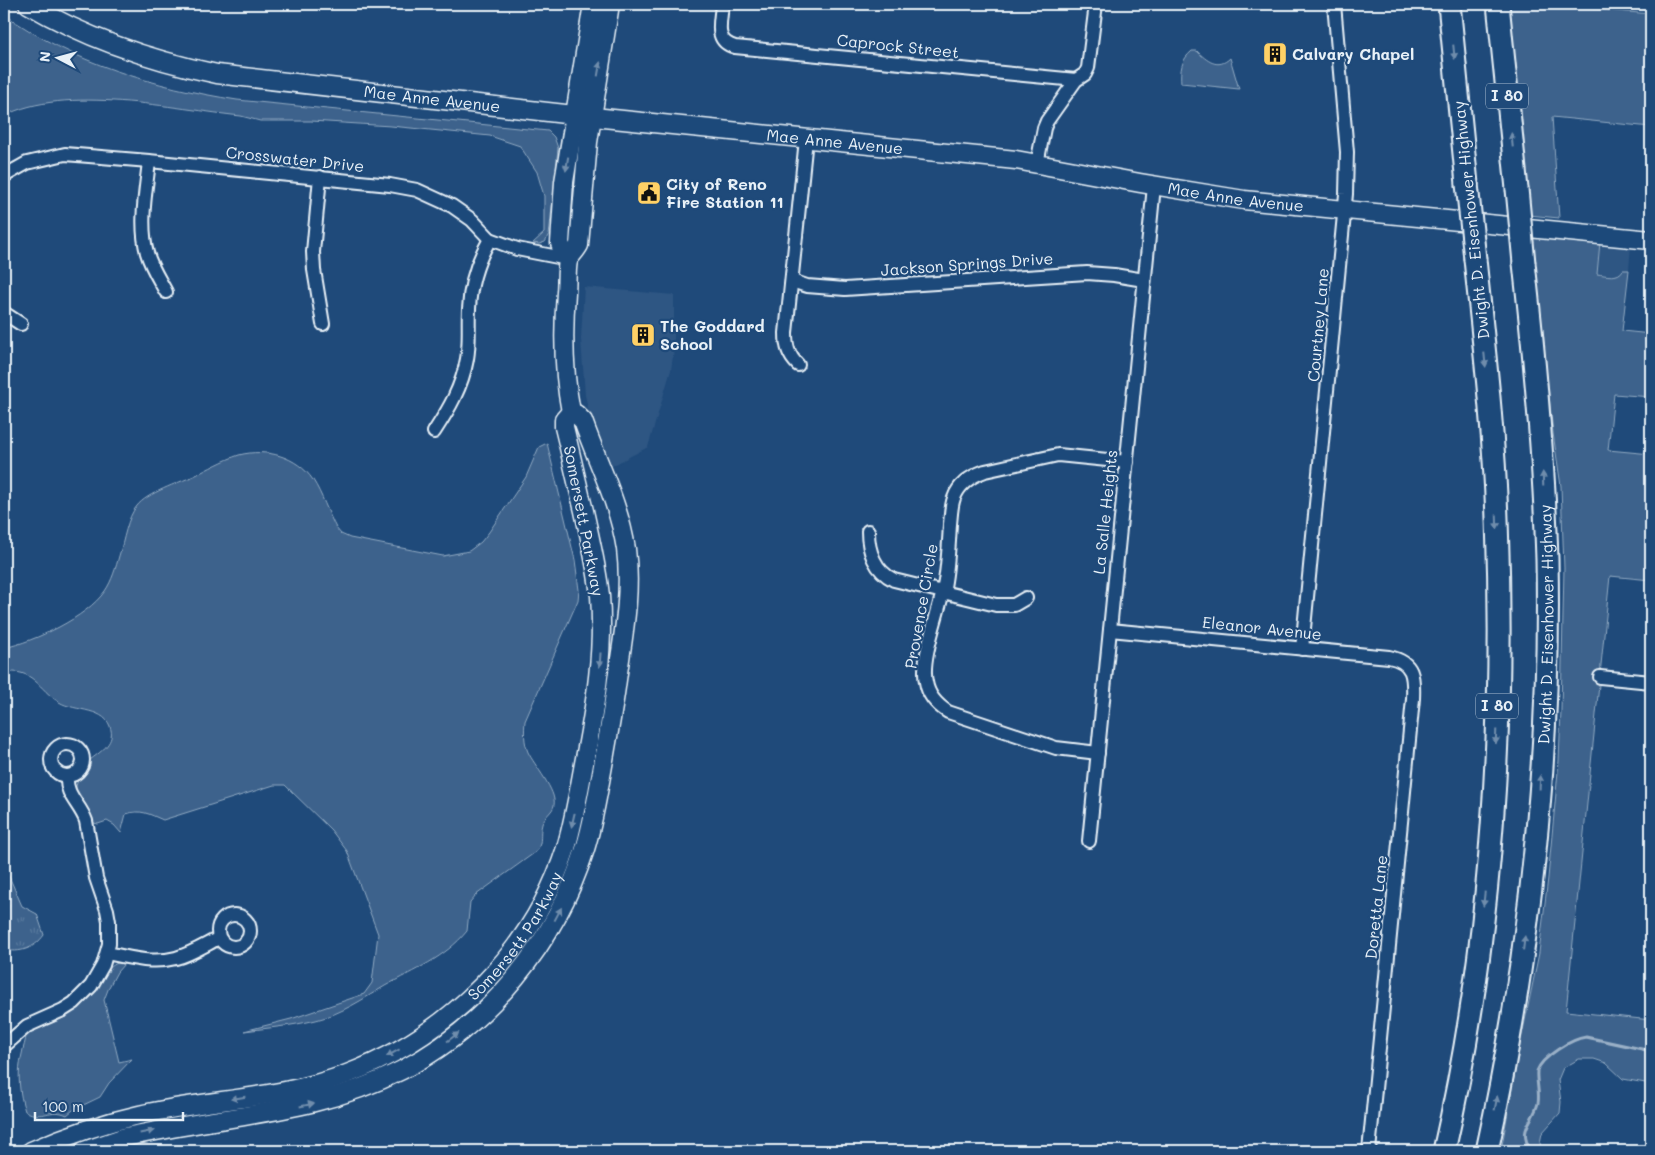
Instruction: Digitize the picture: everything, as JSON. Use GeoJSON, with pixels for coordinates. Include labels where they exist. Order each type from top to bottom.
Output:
{"type":"FeatureCollection","features":[{"type":"Feature","properties":{"kind":"highway","name":"Dwight D. Eisenhower Highway"},"geometry":{"type":"LineString","coordinates":[[1444,1151],[1463,1050],[1480,934],[1493,799],[1498,686],[1499,584],[1491,414],[1449,4]]}},
{"type":"Feature","properties":{"kind":"highway","name":"Dwight D. Eisenhower Highway"},"geometry":{"type":"LineString","coordinates":[[1487,1151],[1507,1051],[1523,951],[1538,821],[1545,702],[1547,621],[1543,467],[1537,386],[1498,4]]}},
{"type":"Feature","properties":{"kind":"main road","name":"Mae Anne Avenue"},"geometry":{"type":"LineString","coordinates":[[28,4],[75,29],[110,44],[180,67],[217,74],[574,116],[1037,164],[1154,186],[1244,200],[1651,240]]}},
{"type":"Feature","properties":{"kind":"main road","name":"Somersett Parkway"},"geometry":{"type":"LineString","coordinates":[[32,1151],[80,1133],[138,1115],[299,1088],[327,1081],[366,1066],[419,1038],[455,1011],[490,978],[520,940],[544,900],[565,850],[578,798],[598,679],[601,649],[600,596],[591,542],[564,426],[564,420],[571,412],[564,354],[568,259],[562,250],[560,237],[564,182],[593,4]]}},
{"type":"Feature","properties":{"kind":"main road","name":"Somersett Parkway"},"geometry":{"type":"LineString","coordinates":[[568,259],[579,245],[588,142],[610,4]]}},
{"type":"Feature","properties":{"kind":"main road","name":"Somersett Parkway"},"geometry":{"type":"LineString","coordinates":[[84,1151],[125,1137],[319,1102],[362,1088],[385,1078],[418,1061],[465,1028],[503,991],[543,940],[566,898],[576,874],[592,822],[614,706],[628,594],[626,548],[611,492],[583,421],[571,412]]}},
{"type":"Feature","properties":{"kind":"street","name":"Caprock Street"},"geometry":{"type":"LineString","coordinates":[[722,4],[721,38],[726,44],[736,47],[1076,80]]}},
{"type":"Feature","properties":{"kind":"street"},"geometry":{"type":"LineString","coordinates":[[1037,164],[1047,121],[1076,80],[1085,74],[1088,68],[1096,4]]}},
{"type":"Feature","properties":{"kind":"street","name":"Courtney Lane"},"geometry":{"type":"LineString","coordinates":[[1302,649],[1345,210],[1346,152],[1334,4]]}},
{"type":"Feature","properties":{"kind":"street"},"geometry":{"type":"LineString","coordinates":[[798,365],[792,358],[786,342],[806,139]]}},
{"type":"Feature","properties":{"kind":"street","name":"Crosswater Drive"},"geometry":{"type":"LineString","coordinates":[[4,176],[27,163],[65,154],[390,185],[417,190],[452,206],[472,220],[490,239],[533,253],[568,259]]}},
{"type":"Feature","properties":{"kind":"street"},"geometry":{"type":"LineString","coordinates":[[149,161],[143,225],[144,240],[151,262],[166,292]]}},
{"type":"Feature","properties":{"kind":"street"},"geometry":{"type":"LineString","coordinates":[[320,177],[313,252],[323,324]]}},
{"type":"Feature","properties":{"kind":"street","name":"La Salle Heights"},"geometry":{"type":"LineString","coordinates":[[1089,841],[1154,186]]}},
{"type":"Feature","properties":{"kind":"street"},"geometry":{"type":"LineString","coordinates":[[434,432],[456,396],[462,378],[470,337],[470,291],[480,256],[490,239]]}},
{"type":"Feature","properties":{"kind":"street","name":"Jackson Springs Drive"},"geometry":{"type":"LineString","coordinates":[[792,281],[807,286],[845,289],[1087,273],[1144,280]]}},
{"type":"Feature","properties":{"kind":"street"},"geometry":{"type":"LineString","coordinates":[[4,312],[21,324]]}},
{"type":"Feature","properties":{"kind":"street","name":"Provence Circle"},"geometry":{"type":"LineString","coordinates":[[1098,753],[1056,748],[1037,743],[959,716],[940,706],[928,690],[924,672],[943,592],[954,499],[958,491],[969,479],[985,471],[1058,455],[1127,462]]}},
{"type":"Feature","properties":{"kind":"street"},"geometry":{"type":"LineString","coordinates":[[868,531],[870,553],[877,566],[894,580],[1006,606],[1014,605],[1026,598]]}},
{"type":"Feature","properties":{"kind":"street","name":"Eleanor Avenue"},"geometry":{"type":"LineString","coordinates":[[1110,630],[1388,657],[1404,662],[1408,666]]}},
{"type":"Feature","properties":{"kind":"street","name":"Doretta Lane"},"geometry":{"type":"LineString","coordinates":[[1368,1151],[1412,699],[1412,674],[1408,666]]}},
{"type":"Feature","properties":{"kind":"street"},"geometry":{"type":"LineString","coordinates":[[1600,677],[1651,682]]}},
{"type":"Feature","properties":{"kind":"street"},"geometry":{"type":"LineString","coordinates":[[4,1046],[27,1026],[63,1010],[82,996],[98,975],[107,953],[110,933],[107,910],[96,878],[86,821],[67,788],[68,776]]}},
{"type":"Feature","properties":{"kind":"street"},"geometry":{"type":"LineString","coordinates":[[107,953],[136,959],[162,960],[186,954],[219,938]]}},
{"type":"Feature","properties":{"kind":"shaded area"},"geometry":{"type":"Polygon","coordinates":[[[1600,242],[1631,245],[1629,270],[1623,270],[1616,276],[1597,274],[1600,242]]]}},
{"type":"Feature","properties":{"kind":"shaded area"},"geometry":{"type":"Polygon","coordinates":[[[584,287],[674,295],[674,349],[671,370],[648,447],[610,467],[591,422],[585,395],[581,339],[584,287]]]}},
{"type":"Feature","properties":{"kind":"green space"},"geometry":{"type":"Polygon","coordinates":[[[1508,4],[1547,4],[1651,14],[1651,127],[1552,117],[1559,218],[1529,215],[1508,4]]]}},
{"type":"Feature","properties":{"kind":"green space"},"geometry":{"type":"Polygon","coordinates":[[[4,14],[30,31],[86,59],[145,80],[206,95],[237,100],[548,131],[554,137],[558,148],[549,236],[545,242],[533,243],[544,233],[544,196],[537,172],[520,146],[490,136],[391,126],[311,121],[260,121],[241,116],[120,101],[88,100],[57,102],[29,107],[4,116],[4,14]]]}},
{"type":"Feature","properties":{"kind":"green space"},"geometry":{"type":"Polygon","coordinates":[[[1192,51],[1197,51],[1209,61],[1217,64],[1226,62],[1230,58],[1239,89],[1181,83],[1182,66],[1185,58],[1192,51]]]}},
{"type":"Feature","properties":{"kind":"green space"},"geometry":{"type":"Polygon","coordinates":[[[1532,235],[1600,242],[1597,274],[1618,275],[1623,270],[1629,270],[1622,331],[1651,334],[1651,397],[1614,394],[1608,450],[1651,454],[1651,580],[1610,576],[1566,1011],[1651,1020],[1651,1084],[1623,1079],[1606,1063],[1594,1059],[1579,1059],[1563,1068],[1558,1080],[1561,1102],[1560,1113],[1542,1133],[1540,1143],[1542,1151],[1501,1151],[1539,953],[1559,761],[1561,711],[1564,568],[1561,486],[1553,433],[1532,235]]]}},
{"type":"Feature","properties":{"kind":"green space"},"geometry":{"type":"Polygon","coordinates":[[[547,443],[575,560],[579,590],[578,600],[525,721],[527,748],[549,786],[554,799],[554,805],[542,824],[540,844],[537,851],[476,895],[470,902],[467,931],[449,949],[429,963],[334,1014],[298,1024],[244,1031],[291,1019],[364,994],[372,983],[378,934],[347,851],[331,830],[285,785],[274,785],[163,820],[141,812],[126,814],[121,833],[114,825],[107,821],[98,824],[94,823],[86,805],[76,792],[76,786],[78,780],[89,769],[90,760],[108,744],[111,730],[108,723],[103,717],[90,711],[59,702],[29,676],[14,672],[4,673],[4,648],[30,640],[59,627],[86,610],[96,601],[110,583],[131,516],[142,501],[163,489],[233,457],[249,453],[270,454],[280,456],[298,465],[313,480],[336,528],[341,534],[350,538],[443,556],[469,551],[481,542],[526,477],[539,447],[547,443]]]}},
{"type":"Feature","properties":{"kind":"green space"},"geometry":{"type":"Polygon","coordinates":[[[7,859],[8,874],[22,906],[37,914],[44,935],[31,947],[16,951],[4,950],[4,860],[7,859]]]}},
{"type":"Feature","properties":{"kind":"green space"},"geometry":{"type":"Polygon","coordinates":[[[118,963],[124,964],[117,972],[104,1000],[119,1062],[132,1059],[109,1083],[100,1097],[73,1110],[67,1115],[56,1112],[37,1115],[25,1111],[21,1097],[19,1076],[26,1034],[75,1010],[93,994],[110,968],[118,963]]]}},
{"type":"Feature","properties":{"kind":"waterway"},"geometry":{"type":"LineString","coordinates":[[1531,1151],[1525,1137],[1527,1126],[1538,1103],[1537,1071],[1545,1060],[1573,1041],[1586,1037],[1651,1051]]}},
{"type":"Feature","properties":{"kind":"place","name":"Calvary Chapel"},"geometry":{"type":"Point","coordinates":[1275,54]}},
{"type":"Feature","properties":{"kind":"place","name":"City of Reno Fire Station 11"},"geometry":{"type":"Point","coordinates":[649,193]}},
{"type":"Feature","properties":{"kind":"place","name":"The Goddard School"},"geometry":{"type":"Point","coordinates":[643,335]}}]}
